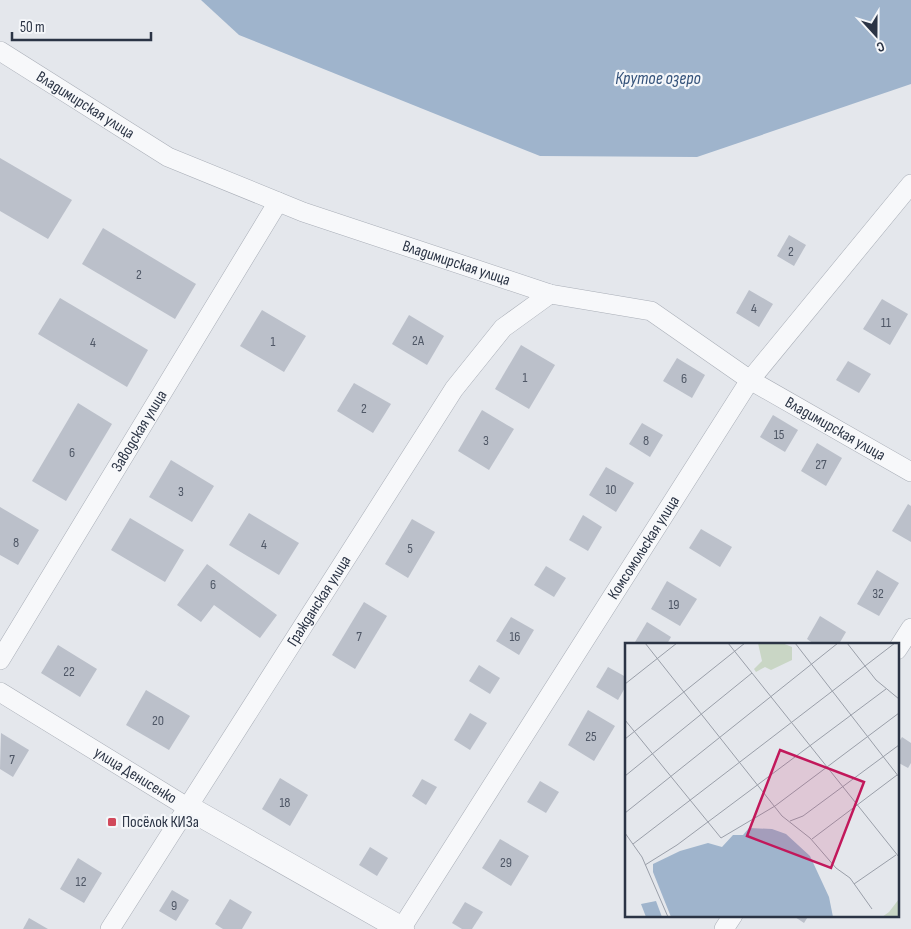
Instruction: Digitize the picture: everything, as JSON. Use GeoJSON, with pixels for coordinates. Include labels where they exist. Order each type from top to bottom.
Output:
{"type":"FeatureCollection","features":[{"type":"Feature","properties":{"kind":"street","name":"Владимирская улица"},"geometry":{"type":"LineString","coordinates":[[0,51],[168,157],[303,212],[550,294],[651,311],[750,380],[911,472]]}},
{"type":"Feature","properties":{"kind":"street","name":"Комсомольская улица"},"geometry":{"type":"LineString","coordinates":[[402,929],[750,380],[911,184]]}},
{"type":"Feature","properties":{"kind":"street","name":"Заводская улица"},"geometry":{"type":"LineString","coordinates":[[0,660],[278,202]]}},
{"type":"Feature","properties":{"kind":"street","name":"Гражданская улица"},"geometry":{"type":"LineString","coordinates":[[110,929],[454,389],[503,328],[550,294]]}},
{"type":"Feature","properties":{"kind":"street"},"geometry":{"type":"LineString","coordinates":[[898,648],[911,628]]}},
{"type":"Feature","properties":{"kind":"street","name":"улица Денисенко"},"geometry":{"type":"LineString","coordinates":[[0,692],[187,807],[402,929]]}},
{"type":"Feature","properties":{"kind":"street"},"geometry":{"type":"LineString","coordinates":[[724,929],[732,916]]}},
{"type":"Feature","properties":{"kind":"water","name":"Крутое озеро"},"geometry":{"type":"Polygon","coordinates":[[[201,0],[911,0],[911,84],[697,157],[540,156],[239,35],[201,0]]]}},
{"type":"Feature","properties":{"kind":"building"},"geometry":{"type":"Polygon","coordinates":[[[0,158],[72,200],[48,239],[0,211],[0,158]]]}},
{"type":"Feature","properties":{"kind":"building"},"geometry":{"type":"Polygon","coordinates":[[[103,228],[196,284],[175,319],[82,264],[103,228]]]}},
{"type":"Feature","properties":{"kind":"building"},"geometry":{"type":"Polygon","coordinates":[[[789,235],[806,245],[794,266],[777,256],[789,235]]]}},
{"type":"Feature","properties":{"kind":"building"},"geometry":{"type":"Polygon","coordinates":[[[749,290],[773,304],[759,327],[736,313],[749,290]]]}},
{"type":"Feature","properties":{"kind":"building"},"geometry":{"type":"Polygon","coordinates":[[[60,298],[148,350],[127,387],[38,334],[60,298]]]}},
{"type":"Feature","properties":{"kind":"building"},"geometry":{"type":"Polygon","coordinates":[[[882,299],[908,314],[890,345],[863,329],[882,299]]]}},
{"type":"Feature","properties":{"kind":"building"},"geometry":{"type":"Polygon","coordinates":[[[262,310],[306,336],[284,372],[240,346],[262,310]]]}},
{"type":"Feature","properties":{"kind":"building"},"geometry":{"type":"Polygon","coordinates":[[[409,315],[444,336],[427,365],[392,344],[409,315]]]}},
{"type":"Feature","properties":{"kind":"building"},"geometry":{"type":"Polygon","coordinates":[[[521,345],[555,365],[529,409],[495,389],[521,345]]]}},
{"type":"Feature","properties":{"kind":"building"},"geometry":{"type":"Polygon","coordinates":[[[677,358],[705,375],[692,398],[663,381],[677,358]]]}},
{"type":"Feature","properties":{"kind":"building"},"geometry":{"type":"Polygon","coordinates":[[[848,361],[871,374],[859,393],[836,380],[848,361]]]}},
{"type":"Feature","properties":{"kind":"building"},"geometry":{"type":"Polygon","coordinates":[[[354,383],[391,404],[373,433],[337,411],[354,383]]]}},
{"type":"Feature","properties":{"kind":"building"},"geometry":{"type":"Polygon","coordinates":[[[78,403],[112,424],[66,501],[32,481],[78,403]]]}},
{"type":"Feature","properties":{"kind":"building"},"geometry":{"type":"Polygon","coordinates":[[[482,410],[514,429],[489,470],[458,451],[482,410]]]}},
{"type":"Feature","properties":{"kind":"building"},"geometry":{"type":"Polygon","coordinates":[[[773,415],[798,430],[785,452],[760,437],[773,415]]]}},
{"type":"Feature","properties":{"kind":"building"},"geometry":{"type":"Polygon","coordinates":[[[642,423],[663,435],[650,457],[629,444],[642,423]]]}},
{"type":"Feature","properties":{"kind":"building"},"geometry":{"type":"Polygon","coordinates":[[[817,443],[842,458],[826,486],[801,471],[817,443]]]}},
{"type":"Feature","properties":{"kind":"building"},"geometry":{"type":"Polygon","coordinates":[[[171,460],[214,486],[192,522],[149,497],[171,460]]]}},
{"type":"Feature","properties":{"kind":"building"},"geometry":{"type":"Polygon","coordinates":[[[606,467],[634,483],[616,512],[589,495],[606,467]]]}},
{"type":"Feature","properties":{"kind":"building"},"geometry":{"type":"Polygon","coordinates":[[[908,504],[911,506],[911,542],[892,531],[908,504]]]}},
{"type":"Feature","properties":{"kind":"building"},"geometry":{"type":"Polygon","coordinates":[[[0,507],[39,530],[18,565],[0,555],[0,507]]]}},
{"type":"Feature","properties":{"kind":"building"},"geometry":{"type":"Polygon","coordinates":[[[249,513],[299,543],[279,575],[229,545],[249,513]]]}},
{"type":"Feature","properties":{"kind":"building"},"geometry":{"type":"Polygon","coordinates":[[[583,515],[602,527],[588,551],[569,540],[583,515]]]}},
{"type":"Feature","properties":{"kind":"building"},"geometry":{"type":"Polygon","coordinates":[[[130,518],[184,550],[165,582],[111,550],[130,518]]]}},
{"type":"Feature","properties":{"kind":"building"},"geometry":{"type":"Polygon","coordinates":[[[412,519],[435,532],[408,578],[385,564],[412,519]]]}},
{"type":"Feature","properties":{"kind":"building"},"geometry":{"type":"Polygon","coordinates":[[[701,529],[732,547],[720,567],[689,548],[701,529]]]}},
{"type":"Feature","properties":{"kind":"building"},"geometry":{"type":"Polygon","coordinates":[[[207,564],[277,615],[260,638],[214,605],[201,622],[177,605],[207,564]]]}},
{"type":"Feature","properties":{"kind":"building"},"geometry":{"type":"Polygon","coordinates":[[[546,566],[566,578],[554,597],[534,585],[546,566]]]}},
{"type":"Feature","properties":{"kind":"building"},"geometry":{"type":"Polygon","coordinates":[[[877,570],[899,583],[879,616],[857,604],[877,570]]]}},
{"type":"Feature","properties":{"kind":"building"},"geometry":{"type":"Polygon","coordinates":[[[667,581],[697,599],[680,626],[651,609],[667,581]]]}},
{"type":"Feature","properties":{"kind":"building"},"geometry":{"type":"Polygon","coordinates":[[[364,602],[387,616],[355,669],[332,655],[364,602]]]}},
{"type":"Feature","properties":{"kind":"building"},"geometry":{"type":"Polygon","coordinates":[[[820,616],[846,632],[840,643],[813,643],[807,639],[820,616]]]}},
{"type":"Feature","properties":{"kind":"building"},"geometry":{"type":"Polygon","coordinates":[[[511,617],[534,630],[519,655],[496,641],[511,617]]]}},
{"type":"Feature","properties":{"kind":"building"},"geometry":{"type":"Polygon","coordinates":[[[647,622],[671,637],[668,643],[635,642],[647,622]]]}},
{"type":"Feature","properties":{"kind":"building"},"geometry":{"type":"Polygon","coordinates":[[[58,645],[97,669],[80,697],[41,673],[58,645]]]}},
{"type":"Feature","properties":{"kind":"building"},"geometry":{"type":"Polygon","coordinates":[[[479,665],[500,678],[490,694],[469,681],[479,665]]]}},
{"type":"Feature","properties":{"kind":"building"},"geometry":{"type":"Polygon","coordinates":[[[608,667],[625,676],[625,688],[618,700],[596,687],[608,667]]]}},
{"type":"Feature","properties":{"kind":"building"},"geometry":{"type":"Polygon","coordinates":[[[146,690],[190,716],[169,750],[126,725],[146,690]]]}},
{"type":"Feature","properties":{"kind":"building"},"geometry":{"type":"Polygon","coordinates":[[[588,710],[615,726],[594,761],[568,745],[588,710]]]}},
{"type":"Feature","properties":{"kind":"building"},"geometry":{"type":"Polygon","coordinates":[[[470,713],[487,723],[470,750],[454,740],[470,713]]]}},
{"type":"Feature","properties":{"kind":"building"},"geometry":{"type":"Polygon","coordinates":[[[1,733],[29,750],[13,777],[0,769],[1,733]]]}},
{"type":"Feature","properties":{"kind":"building"},"geometry":{"type":"Polygon","coordinates":[[[902,737],[911,743],[911,763],[908,768],[898,763],[898,743],[902,737]]]}},
{"type":"Feature","properties":{"kind":"building"},"geometry":{"type":"Polygon","coordinates":[[[280,778],[308,795],[290,826],[262,809],[280,778]]]}},
{"type":"Feature","properties":{"kind":"building"},"geometry":{"type":"Polygon","coordinates":[[[422,779],[437,787],[426,805],[412,796],[422,779]]]}},
{"type":"Feature","properties":{"kind":"building"},"geometry":{"type":"Polygon","coordinates":[[[540,781],[559,792],[546,813],[527,802],[540,781]]]}},
{"type":"Feature","properties":{"kind":"building"},"geometry":{"type":"Polygon","coordinates":[[[500,839],[529,856],[511,886],[482,868],[500,839]]]}},
{"type":"Feature","properties":{"kind":"building"},"geometry":{"type":"Polygon","coordinates":[[[370,847],[388,858],[377,876],[359,865],[370,847]]]}},
{"type":"Feature","properties":{"kind":"building"},"geometry":{"type":"Polygon","coordinates":[[[78,858],[102,873],[84,903],[60,889],[78,858]]]}},
{"type":"Feature","properties":{"kind":"building"},"geometry":{"type":"Polygon","coordinates":[[[172,890],[189,900],[176,921],[159,911],[172,890]]]}},
{"type":"Feature","properties":{"kind":"building"},"geometry":{"type":"Polygon","coordinates":[[[230,899],[252,912],[242,929],[223,929],[215,924],[230,899]]]}},
{"type":"Feature","properties":{"kind":"building"},"geometry":{"type":"Polygon","coordinates":[[[465,902],[483,912],[472,929],[462,929],[452,923],[465,902]]]}},
{"type":"Feature","properties":{"kind":"building"},"geometry":{"type":"Polygon","coordinates":[[[794,916],[808,916],[804,923],[794,916]]]}},
{"type":"Feature","properties":{"kind":"building"},"geometry":{"type":"Polygon","coordinates":[[[29,918],[48,929],[23,929],[29,918]]]}},
{"type":"Feature","properties":{"kind":"place","name":"Посёлок КИЗа"},"geometry":{"type":"Point","coordinates":[112,822]}}]}
